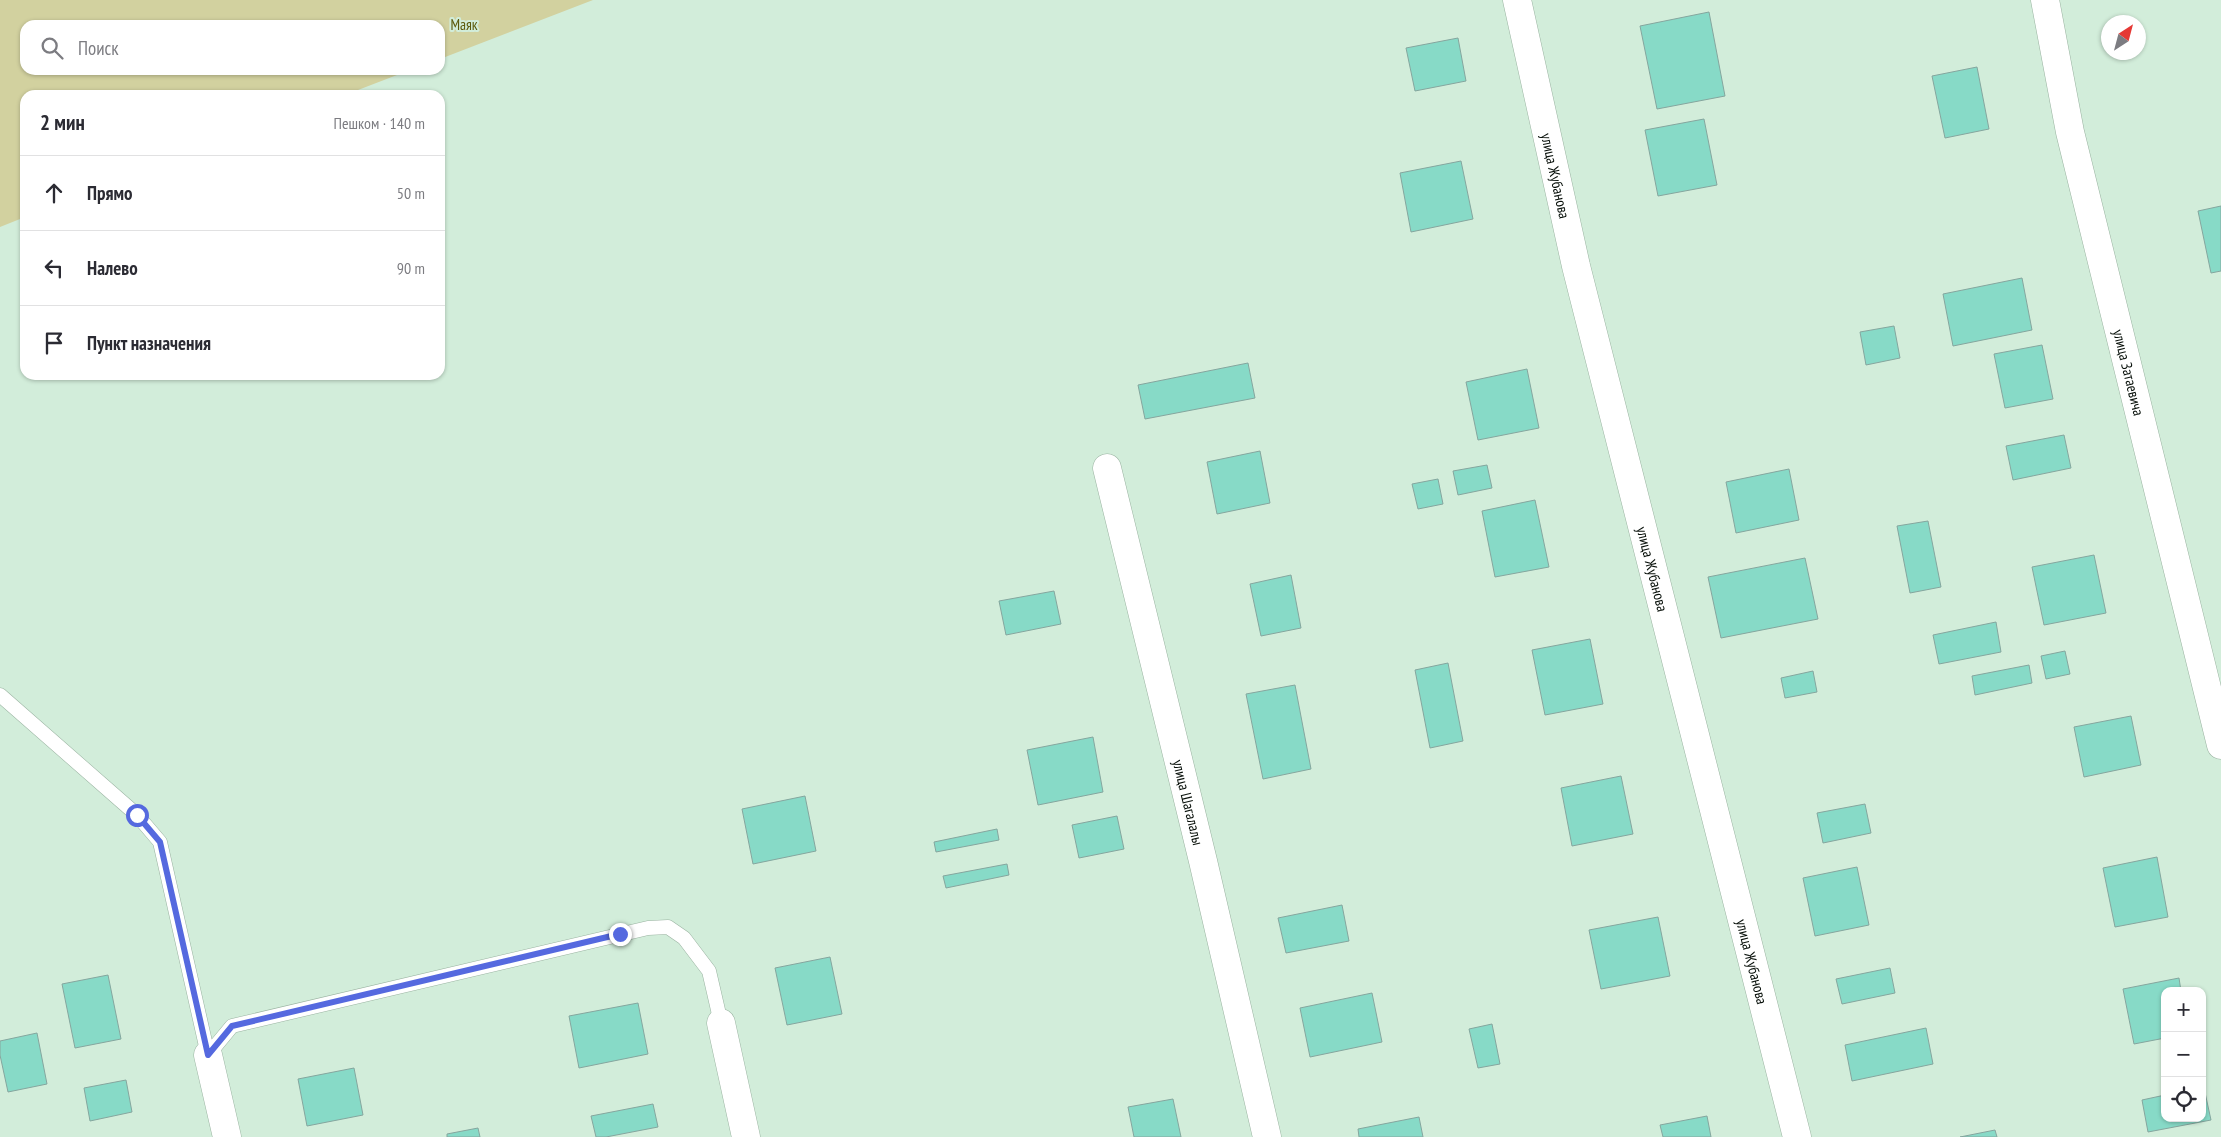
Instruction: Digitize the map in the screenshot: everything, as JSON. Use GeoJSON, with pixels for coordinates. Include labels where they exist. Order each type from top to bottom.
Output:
{"type":"FeatureCollection","features":[{"type":"Feature","properties":{"kind":"street","name":"улица Жубанова"},"geometry":{"type":"LineString","coordinates":[[1517,0],[1579,276],[1797,1137]]}},
{"type":"Feature","properties":{"kind":"street","name":"улица Затаевича"},"geometry":{"type":"LineString","coordinates":[[2045,0],[2070,132],[2221,745]]}},
{"type":"Feature","properties":{"kind":"street","name":"улица Шагалалы"},"geometry":{"type":"LineString","coordinates":[[1107,468],[1203,862],[1267,1137]]}},
{"type":"Feature","properties":{"kind":"street"},"geometry":{"type":"LineString","coordinates":[[721,1023],[746,1137]]}},
{"type":"Feature","properties":{"kind":"street"},"geometry":{"type":"LineString","coordinates":[[208,1055],[227,1137]]}},
{"type":"Feature","properties":{"kind":"lane"},"geometry":{"type":"LineString","coordinates":[[0,695],[137,815],[160,842],[208,1055]]}},
{"type":"Feature","properties":{"kind":"lane"},"geometry":{"type":"LineString","coordinates":[[208,1055],[232,1026],[648,928],[668,927],[684,938],[709,971],[721,1023]]}},
{"type":"Feature","properties":{"kind":"green space","name":"Маяк"},"geometry":{"type":"Polygon","coordinates":[[[0,0],[593,0],[445,57],[445,20],[20,20],[20,75],[397,75],[358,90],[20,90],[20,219],[0,227],[0,0]]]}},
{"type":"Feature","properties":{"kind":"building"},"geometry":{"type":"Polygon","coordinates":[[[1709,12],[1725,96],[1657,109],[1640,26],[1709,12]]]}},
{"type":"Feature","properties":{"kind":"building"},"geometry":{"type":"Polygon","coordinates":[[[1458,38],[1466,81],[1415,91],[1406,48],[1458,38]]]}},
{"type":"Feature","properties":{"kind":"building"},"geometry":{"type":"Polygon","coordinates":[[[1977,67],[1989,129],[1945,138],[1932,76],[1977,67]]]}},
{"type":"Feature","properties":{"kind":"building"},"geometry":{"type":"Polygon","coordinates":[[[1704,119],[1717,185],[1658,196],[1645,130],[1704,119]]]}},
{"type":"Feature","properties":{"kind":"building"},"geometry":{"type":"Polygon","coordinates":[[[1461,161],[1473,219],[1411,232],[1400,173],[1461,161]]]}},
{"type":"Feature","properties":{"kind":"building"},"geometry":{"type":"Polygon","coordinates":[[[2221,206],[2221,271],[2211,273],[2198,211],[2221,206]]]}},
{"type":"Feature","properties":{"kind":"building"},"geometry":{"type":"Polygon","coordinates":[[[2022,278],[2032,330],[1953,346],[1943,294],[2022,278]]]}},
{"type":"Feature","properties":{"kind":"building"},"geometry":{"type":"Polygon","coordinates":[[[1894,326],[1900,358],[1866,365],[1860,332],[1894,326]]]}},
{"type":"Feature","properties":{"kind":"building"},"geometry":{"type":"Polygon","coordinates":[[[2042,345],[2053,399],[2005,408],[1994,354],[2042,345]]]}},
{"type":"Feature","properties":{"kind":"building"},"geometry":{"type":"Polygon","coordinates":[[[1248,363],[1255,398],[1145,419],[1138,385],[1248,363]]]}},
{"type":"Feature","properties":{"kind":"building"},"geometry":{"type":"Polygon","coordinates":[[[1527,369],[1539,428],[1478,440],[1466,382],[1527,369]]]}},
{"type":"Feature","properties":{"kind":"building"},"geometry":{"type":"Polygon","coordinates":[[[2064,435],[2071,468],[2013,480],[2006,446],[2064,435]]]}},
{"type":"Feature","properties":{"kind":"building"},"geometry":{"type":"Polygon","coordinates":[[[1260,451],[1270,503],[1217,514],[1207,462],[1260,451]]]}},
{"type":"Feature","properties":{"kind":"building"},"geometry":{"type":"Polygon","coordinates":[[[1487,465],[1492,488],[1458,495],[1453,471],[1487,465]]]}},
{"type":"Feature","properties":{"kind":"building"},"geometry":{"type":"Polygon","coordinates":[[[1789,469],[1799,520],[1736,533],[1726,482],[1789,469]]]}},
{"type":"Feature","properties":{"kind":"building"},"geometry":{"type":"Polygon","coordinates":[[[1438,479],[1443,504],[1418,509],[1412,484],[1438,479]]]}},
{"type":"Feature","properties":{"kind":"building"},"geometry":{"type":"Polygon","coordinates":[[[1535,500],[1549,567],[1495,577],[1482,511],[1535,500]]]}},
{"type":"Feature","properties":{"kind":"building"},"geometry":{"type":"Polygon","coordinates":[[[1928,521],[1941,587],[1910,593],[1897,526],[1928,521]]]}},
{"type":"Feature","properties":{"kind":"building"},"geometry":{"type":"Polygon","coordinates":[[[2094,555],[2106,613],[2044,625],[2032,567],[2094,555]]]}},
{"type":"Feature","properties":{"kind":"building"},"geometry":{"type":"Polygon","coordinates":[[[1805,558],[1818,619],[1721,638],[1708,577],[1805,558]]]}},
{"type":"Feature","properties":{"kind":"building"},"geometry":{"type":"Polygon","coordinates":[[[1291,575],[1301,628],[1261,636],[1250,584],[1291,575]]]}},
{"type":"Feature","properties":{"kind":"building"},"geometry":{"type":"Polygon","coordinates":[[[1054,591],[1061,624],[1006,635],[999,601],[1054,591]]]}},
{"type":"Feature","properties":{"kind":"building"},"geometry":{"type":"Polygon","coordinates":[[[1996,622],[2001,652],[1939,664],[1933,635],[1996,622]]]}},
{"type":"Feature","properties":{"kind":"building"},"geometry":{"type":"Polygon","coordinates":[[[1590,639],[1603,704],[1545,715],[1532,650],[1590,639]]]}},
{"type":"Feature","properties":{"kind":"building"},"geometry":{"type":"Polygon","coordinates":[[[2065,651],[2070,674],[2046,679],[2041,656],[2065,651]]]}},
{"type":"Feature","properties":{"kind":"building"},"geometry":{"type":"Polygon","coordinates":[[[1448,663],[1463,741],[1430,748],[1415,670],[1448,663]]]}},
{"type":"Feature","properties":{"kind":"building"},"geometry":{"type":"Polygon","coordinates":[[[2029,665],[2032,683],[1975,695],[1972,676],[2029,665]]]}},
{"type":"Feature","properties":{"kind":"building"},"geometry":{"type":"Polygon","coordinates":[[[1813,671],[1817,692],[1785,698],[1781,678],[1813,671]]]}},
{"type":"Feature","properties":{"kind":"building"},"geometry":{"type":"Polygon","coordinates":[[[1295,685],[1311,769],[1263,779],[1246,694],[1295,685]]]}},
{"type":"Feature","properties":{"kind":"building"},"geometry":{"type":"Polygon","coordinates":[[[2131,716],[2141,765],[2084,777],[2074,727],[2131,716]]]}},
{"type":"Feature","properties":{"kind":"building"},"geometry":{"type":"Polygon","coordinates":[[[1093,737],[1103,792],[1038,805],[1027,750],[1093,737]]]}},
{"type":"Feature","properties":{"kind":"building"},"geometry":{"type":"Polygon","coordinates":[[[1621,776],[1633,834],[1572,846],[1561,788],[1621,776]]]}},
{"type":"Feature","properties":{"kind":"building"},"geometry":{"type":"Polygon","coordinates":[[[805,796],[816,851],[753,864],[742,809],[805,796]]]}},
{"type":"Feature","properties":{"kind":"building"},"geometry":{"type":"Polygon","coordinates":[[[1865,804],[1871,833],[1823,843],[1817,813],[1865,804]]]}},
{"type":"Feature","properties":{"kind":"building"},"geometry":{"type":"Polygon","coordinates":[[[1117,816],[1124,849],[1079,858],[1072,825],[1117,816]]]}},
{"type":"Feature","properties":{"kind":"building"},"geometry":{"type":"Polygon","coordinates":[[[997,829],[999,840],[936,852],[934,842],[997,829]]]}},
{"type":"Feature","properties":{"kind":"building"},"geometry":{"type":"Polygon","coordinates":[[[2157,857],[2168,917],[2115,927],[2103,868],[2157,857]]]}},
{"type":"Feature","properties":{"kind":"building"},"geometry":{"type":"Polygon","coordinates":[[[1007,864],[1009,875],[946,888],[943,876],[1007,864]]]}},
{"type":"Feature","properties":{"kind":"building"},"geometry":{"type":"Polygon","coordinates":[[[1857,867],[1869,925],[1815,936],[1803,878],[1857,867]]]}},
{"type":"Feature","properties":{"kind":"building"},"geometry":{"type":"Polygon","coordinates":[[[1342,905],[1349,941],[1286,953],[1278,918],[1342,905]]]}},
{"type":"Feature","properties":{"kind":"building"},"geometry":{"type":"Polygon","coordinates":[[[1658,917],[1670,976],[1601,989],[1589,930],[1658,917]]]}},
{"type":"Feature","properties":{"kind":"building"},"geometry":{"type":"Polygon","coordinates":[[[830,957],[842,1014],[787,1025],[775,968],[830,957]]]}},
{"type":"Feature","properties":{"kind":"building"},"geometry":{"type":"Polygon","coordinates":[[[1890,968],[1895,993],[1842,1004],[1836,979],[1890,968]]]}},
{"type":"Feature","properties":{"kind":"building"},"geometry":{"type":"Polygon","coordinates":[[[108,975],[121,1039],[75,1048],[62,984],[108,975]]]}},
{"type":"Feature","properties":{"kind":"building"},"geometry":{"type":"Polygon","coordinates":[[[2179,978],[2180,987],[2161,987],[2161,1039],[2134,1044],[2123,989],[2179,978]]]}},
{"type":"Feature","properties":{"kind":"building"},"geometry":{"type":"Polygon","coordinates":[[[1372,993],[1382,1042],[1310,1057],[1300,1008],[1372,993]]]}},
{"type":"Feature","properties":{"kind":"building"},"geometry":{"type":"Polygon","coordinates":[[[638,1003],[648,1054],[579,1068],[569,1016],[638,1003]]]}},
{"type":"Feature","properties":{"kind":"building"},"geometry":{"type":"Polygon","coordinates":[[[1492,1024],[1500,1064],[1478,1068],[1469,1029],[1492,1024]]]}},
{"type":"Feature","properties":{"kind":"building"},"geometry":{"type":"Polygon","coordinates":[[[1926,1028],[1933,1064],[1852,1081],[1845,1045],[1926,1028]]]}},
{"type":"Feature","properties":{"kind":"building"},"geometry":{"type":"Polygon","coordinates":[[[37,1033],[47,1084],[8,1092],[0,1055],[0,1041],[37,1033]]]}},
{"type":"Feature","properties":{"kind":"building"},"geometry":{"type":"Polygon","coordinates":[[[354,1068],[363,1115],[307,1126],[298,1079],[354,1068]]]}},
{"type":"Feature","properties":{"kind":"building"},"geometry":{"type":"Polygon","coordinates":[[[126,1080],[132,1112],[90,1121],[84,1088],[126,1080]]]}},
{"type":"Feature","properties":{"kind":"building"},"geometry":{"type":"Polygon","coordinates":[[[2161,1096],[2161,1122],[2200,1122],[2148,1132],[2142,1100],[2161,1096]]]}},
{"type":"Feature","properties":{"kind":"building"},"geometry":{"type":"Polygon","coordinates":[[[2206,1097],[2211,1120],[2206,1121],[2206,1097]]]}},
{"type":"Feature","properties":{"kind":"building"},"geometry":{"type":"Polygon","coordinates":[[[1173,1099],[1181,1137],[1134,1137],[1128,1107],[1173,1099]]]}},
{"type":"Feature","properties":{"kind":"building"},"geometry":{"type":"Polygon","coordinates":[[[653,1104],[658,1127],[606,1137],[596,1137],[591,1116],[653,1104]]]}},
{"type":"Feature","properties":{"kind":"building"},"geometry":{"type":"Polygon","coordinates":[[[1707,1116],[1711,1137],[1663,1137],[1660,1125],[1707,1116]]]}},
{"type":"Feature","properties":{"kind":"building"},"geometry":{"type":"Polygon","coordinates":[[[1419,1117],[1423,1137],[1359,1137],[1358,1129],[1419,1117]]]}},
{"type":"Feature","properties":{"kind":"building"},"geometry":{"type":"Polygon","coordinates":[[[478,1128],[480,1137],[447,1137],[447,1134],[478,1128]]]}},
{"type":"Feature","properties":{"kind":"building"},"geometry":{"type":"Polygon","coordinates":[[[1995,1130],[1997,1137],[1960,1137],[1995,1130]]]}},
{"type":"Feature","properties":{"kind":"route"},"geometry":{"type":"LineString","coordinates":[[137,815],[160,842],[208,1055],[232,1026],[620,934]]}}]}
